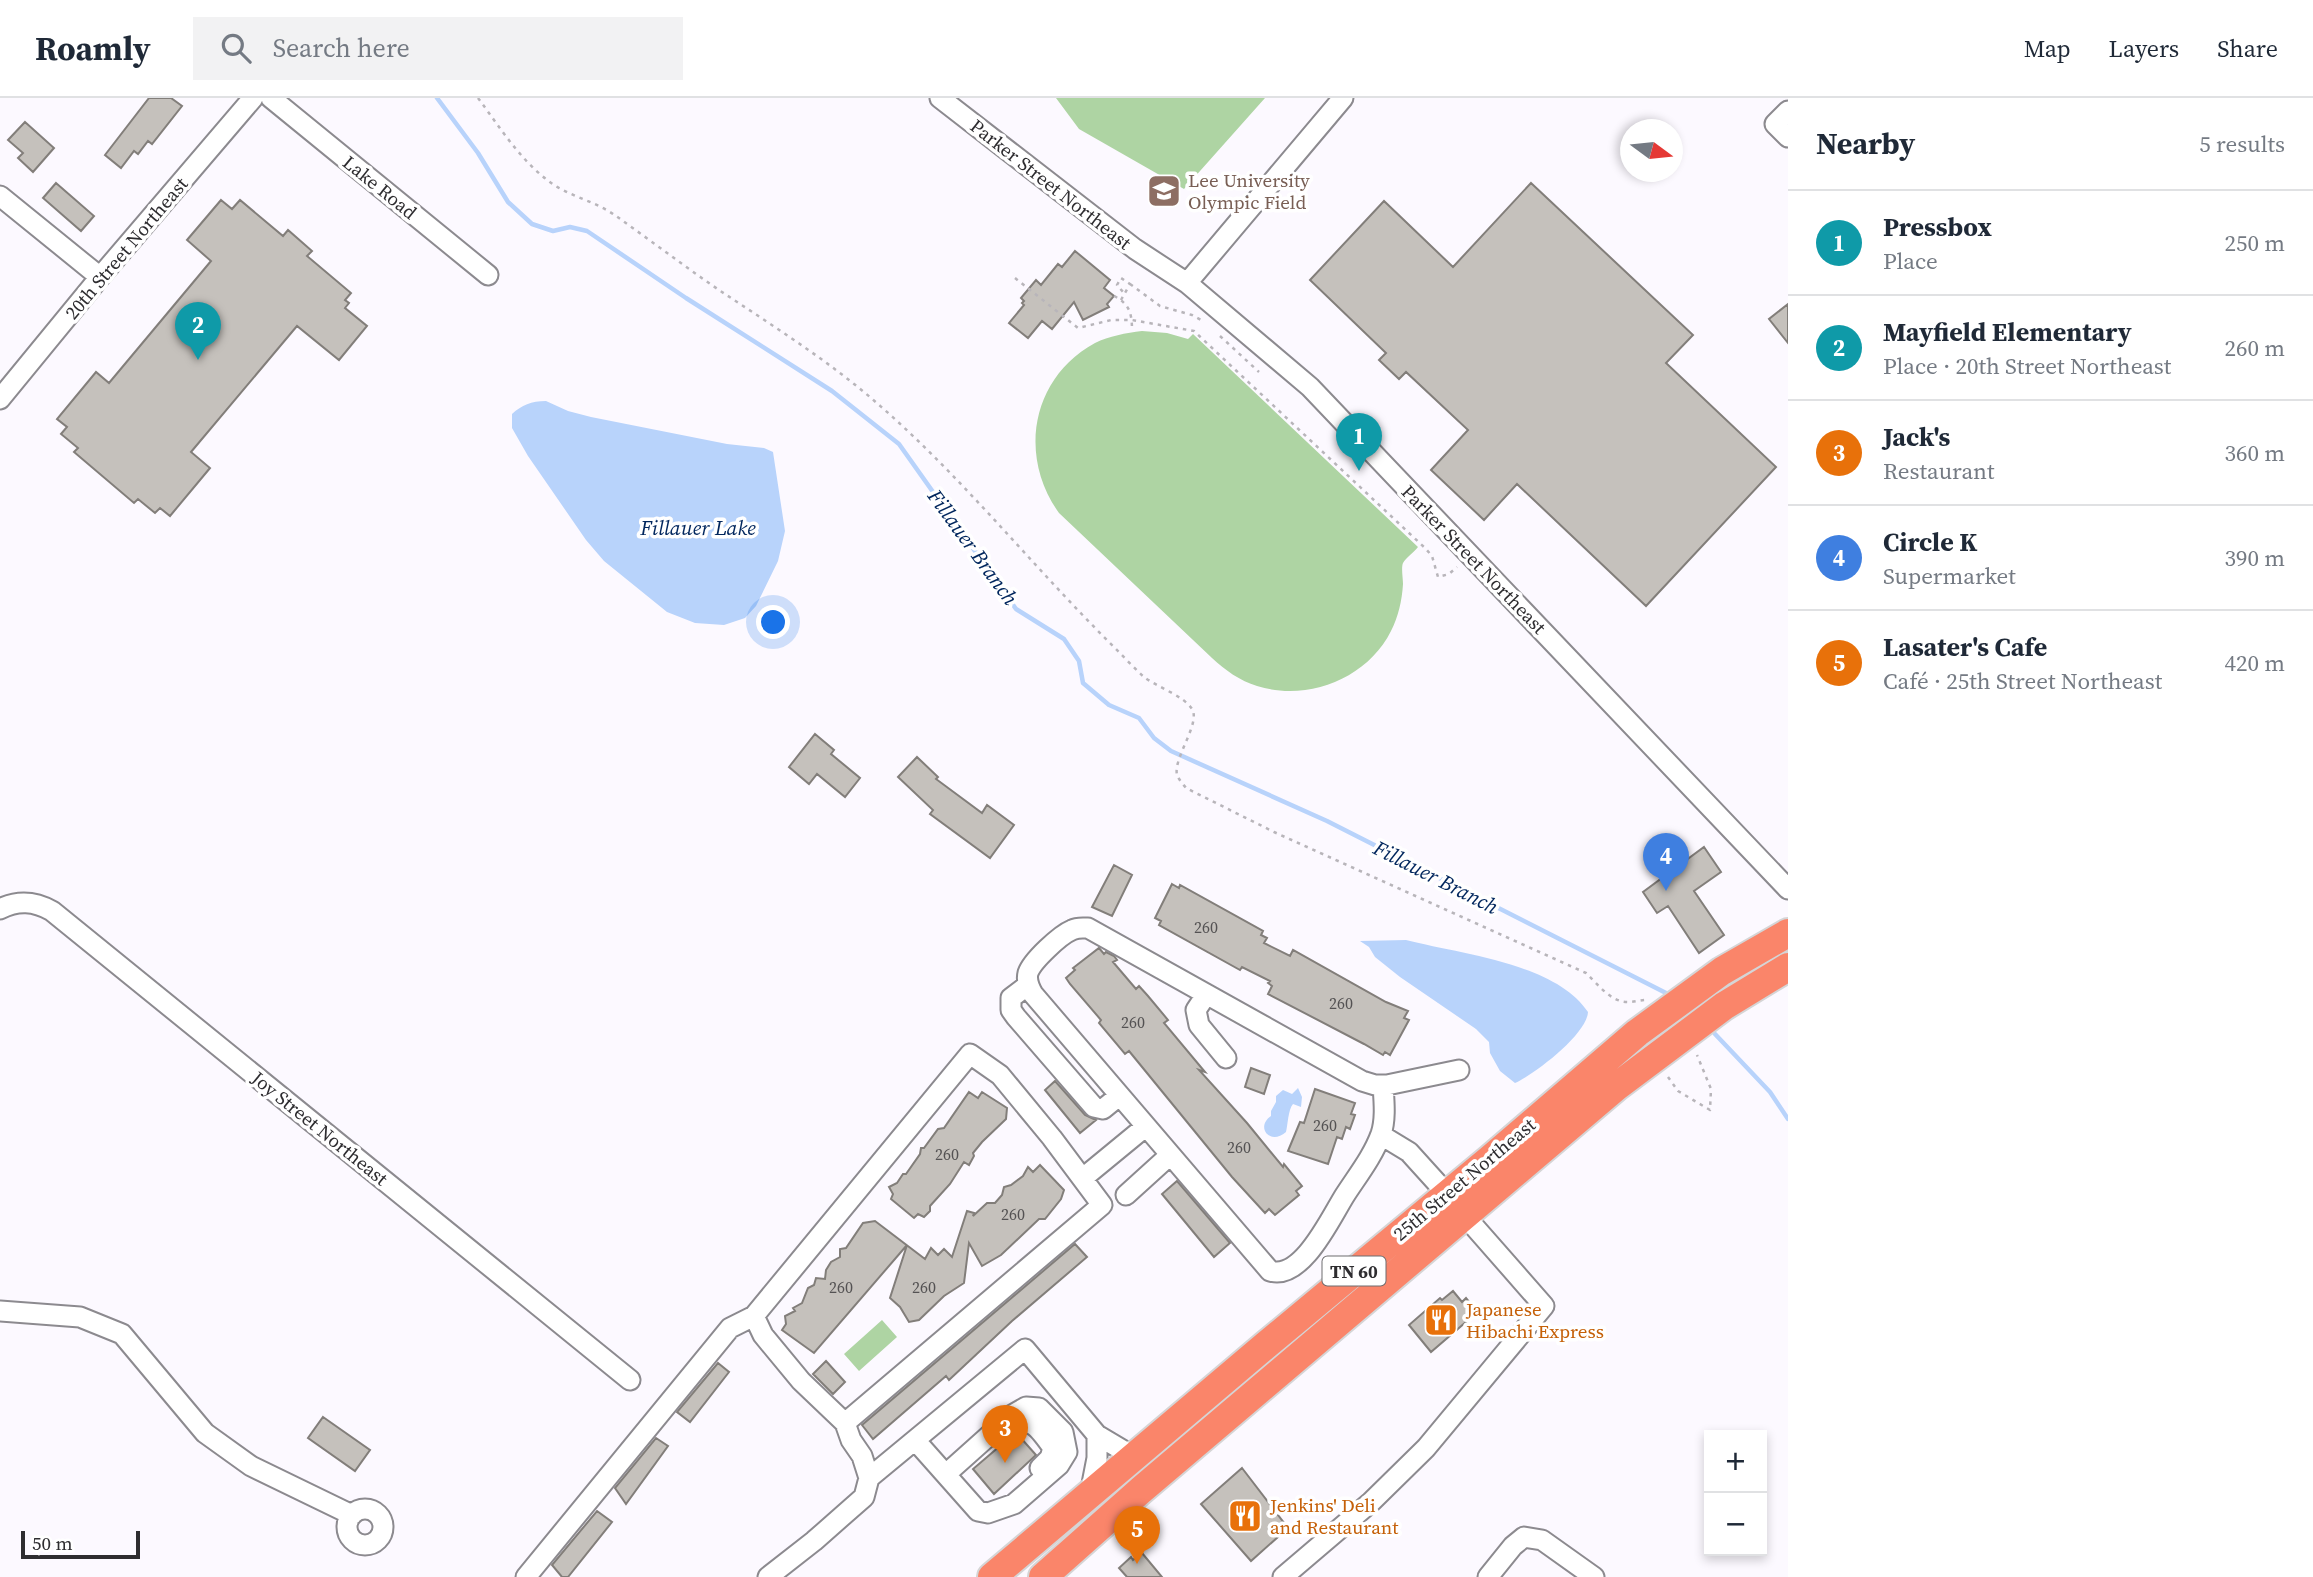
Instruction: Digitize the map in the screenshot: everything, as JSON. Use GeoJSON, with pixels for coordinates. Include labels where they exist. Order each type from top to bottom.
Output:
{"type":"FeatureCollection","features":[{"type":"Feature","properties":{"kind":"highway","name":"25th Street Northeast"},"geometry":{"type":"LineString","coordinates":[[992,1577],[1637,1033],[1722,971],[1788,933]]}},
{"type":"Feature","properties":{"kind":"highway","name":"25th Street Northeast"},"geometry":{"type":"LineString","coordinates":[[1043,1577],[1162,1472],[1616,1087],[1724,1006],[1788,967]]}},
{"type":"Feature","properties":{"kind":"street","name":"20th Street Northeast"},"geometry":{"type":"LineString","coordinates":[[0,399],[253,98]]}},
{"type":"Feature","properties":{"kind":"street","name":"Lake Road"},"geometry":{"type":"LineString","coordinates":[[271,98],[488,275]]}},
{"type":"Feature","properties":{"kind":"street","name":"Parker Street Northeast"},"geometry":{"type":"LineString","coordinates":[[940,98],[1135,249],[1187,283],[1310,387],[1788,889]]}},
{"type":"Feature","properties":{"kind":"street"},"geometry":{"type":"LineString","coordinates":[[1187,283],[1343,98]]}},
{"type":"Feature","properties":{"kind":"street"},"geometry":{"type":"LineString","coordinates":[[1788,111],[1775,124],[1788,137]]}},
{"type":"Feature","properties":{"kind":"street"},"geometry":{"type":"LineString","coordinates":[[0,196],[100,277]]}},
{"type":"Feature","properties":{"kind":"street","name":"Joy Street Northeast"},"geometry":{"type":"LineString","coordinates":[[0,909],[11,903],[25,902],[52,911],[630,1380]]}},
{"type":"Feature","properties":{"kind":"street"},"geometry":{"type":"LineString","coordinates":[[1383,1085],[1384,1120],[1377,1144],[1318,1241],[1294,1265],[1282,1272],[1270,1271],[1033,994],[1027,976],[1035,962],[1065,934],[1080,927],[1098,933],[1340,1070],[1375,1085],[1459,1070]]}},
{"type":"Feature","properties":{"kind":"street"},"geometry":{"type":"LineString","coordinates":[[1028,985],[1011,998],[1011,1010],[1016,1017],[1094,1107],[1103,1109],[1119,1096]]}},
{"type":"Feature","properties":{"kind":"street"},"geometry":{"type":"LineString","coordinates":[[1206,995],[1196,1010],[1199,1025],[1226,1058]]}},
{"type":"Feature","properties":{"kind":"street"},"geometry":{"type":"LineString","coordinates":[[526,1577],[730,1328],[754,1317],[970,1054],[1000,1075],[1102,1205],[845,1423]]}},
{"type":"Feature","properties":{"kind":"street"},"geometry":{"type":"LineString","coordinates":[[1083,1178],[1145,1127]]}},
{"type":"Feature","properties":{"kind":"street"},"geometry":{"type":"LineString","coordinates":[[1381,1135],[1409,1152],[1447,1194]]}},
{"type":"Feature","properties":{"kind":"street"},"geometry":{"type":"LineString","coordinates":[[1126,1195],[1169,1156]]}},
{"type":"Feature","properties":{"kind":"street"},"geometry":{"type":"LineString","coordinates":[[1283,1577],[1371,1502],[1426,1448],[1544,1306],[1465,1216]]}},
{"type":"Feature","properties":{"kind":"street"},"geometry":{"type":"LineString","coordinates":[[0,1311],[80,1317],[122,1334],[205,1433],[251,1466],[352,1515]]}},
{"type":"Feature","properties":{"kind":"street"},"geometry":{"type":"LineString","coordinates":[[754,1317],[763,1335],[801,1381],[845,1423],[851,1440],[862,1456],[869,1478],[864,1497],[814,1542],[768,1577]]}},
{"type":"Feature","properties":{"kind":"street"},"geometry":{"type":"LineString","coordinates":[[869,1478],[1025,1349],[1097,1435],[1134,1457]]}},
{"type":"Feature","properties":{"kind":"street"},"geometry":{"type":"LineString","coordinates":[[915,1440],[952,1468],[978,1511],[988,1513],[1014,1504],[1059,1465],[1067,1452],[1063,1432],[1039,1408],[1026,1406],[952,1468]]}},
{"type":"Feature","properties":{"kind":"street"},"geometry":{"type":"LineString","coordinates":[[1090,1494],[1097,1458],[1097,1435]]}},
{"type":"Feature","properties":{"kind":"street"},"geometry":{"type":"LineString","coordinates":[[1488,1577],[1513,1546],[1524,1538],[1542,1540],[1594,1577]]}},
{"type":"Feature","properties":{"kind":"path"},"geometry":{"type":"LineString","coordinates":[[478,98],[516,149],[547,181],[600,205],[669,256],[744,305],[877,403],[921,445],[1144,677],[1192,709],[1194,716],[1177,770],[1180,782],[1195,794],[1586,974],[1601,989],[1618,1000],[1647,1000]]}},
{"type":"Feature","properties":{"kind":"path"},"geometry":{"type":"LineString","coordinates":[[1015,278],[1078,328],[1111,320],[1132,320],[1194,331],[1425,548],[1432,556],[1438,577],[1457,568],[1453,562]]}},
{"type":"Feature","properties":{"kind":"path"},"geometry":{"type":"LineString","coordinates":[[1124,293],[1117,285],[1121,278],[1160,306],[1192,315],[1209,326]]}},
{"type":"Feature","properties":{"kind":"path"},"geometry":{"type":"LineString","coordinates":[[1121,300],[1130,284]]}},
{"type":"Feature","properties":{"kind":"path"},"geometry":{"type":"LineString","coordinates":[[1114,296],[1130,308],[1132,331]]}},
{"type":"Feature","properties":{"kind":"path"},"geometry":{"type":"LineString","coordinates":[[1219,335],[1259,372]]}},
{"type":"Feature","properties":{"kind":"path"},"geometry":{"type":"LineString","coordinates":[[1657,1057],[1678,1091],[1710,1110],[1711,1089],[1693,1050]]}},
{"type":"Feature","properties":{"kind":"green space"},"geometry":{"type":"Polygon","coordinates":[[[1056,98],[1265,98],[1184,189],[1079,129],[1056,98]]]}},
{"type":"Feature","properties":{"kind":"green space"},"geometry":{"type":"Polygon","coordinates":[[[1142,331],[1167,333],[1188,339],[1193,334],[1418,547],[1403,563],[1402,597],[1391,631],[1367,662],[1351,674],[1315,688],[1296,691],[1257,686],[1239,678],[1212,658],[1059,513],[1046,491],[1038,467],[1035,443],[1045,397],[1057,376],[1073,358],[1095,343],[1106,338],[1142,331]]]}},
{"type":"Feature","properties":{"kind":"green space"},"geometry":{"type":"Polygon","coordinates":[[[882,1320],[897,1337],[859,1371],[844,1354],[882,1320]]]}},
{"type":"Feature","properties":{"kind":"water","name":"Fillauer Lake"},"geometry":{"type":"Polygon","coordinates":[[[546,401],[591,417],[727,444],[764,448],[773,452],[785,531],[778,561],[756,606],[745,618],[724,625],[695,623],[667,612],[604,561],[586,540],[512,428],[512,414],[523,406],[546,401]]]}},
{"type":"Feature","properties":{"kind":"water"},"geometry":{"type":"Polygon","coordinates":[[[1406,940],[1531,971],[1573,995],[1588,1012],[1585,1021],[1559,1052],[1515,1083],[1500,1071],[1490,1053],[1489,1042],[1476,1029],[1400,977],[1360,941],[1406,940]]]}},
{"type":"Feature","properties":{"kind":"water"},"geometry":{"type":"Polygon","coordinates":[[[1298,1088],[1302,1097],[1301,1107],[1293,1104],[1291,1107],[1286,1132],[1280,1136],[1270,1136],[1264,1130],[1264,1125],[1271,1116],[1276,1096],[1283,1090],[1292,1094],[1298,1088]]]}},
{"type":"Feature","properties":{"kind":"building"},"geometry":{"type":"Polygon","coordinates":[[[149,98],[171,98],[182,106],[152,144],[148,141],[138,154],[134,151],[121,168],[105,155],[149,98]]]}},
{"type":"Feature","properties":{"kind":"building"},"geometry":{"type":"Polygon","coordinates":[[[25,122],[54,148],[33,172],[18,158],[23,153],[8,140],[25,122]]]}},
{"type":"Feature","properties":{"kind":"building"},"geometry":{"type":"Polygon","coordinates":[[[56,183],[94,216],[81,231],[43,198],[56,183]]]}},
{"type":"Feature","properties":{"kind":"building"},"geometry":{"type":"Polygon","coordinates":[[[1531,183],[1693,335],[1666,363],[1776,467],[1646,606],[1517,484],[1484,520],[1431,470],[1468,430],[1406,372],[1399,379],[1379,360],[1386,353],[1310,280],[1384,201],[1453,267],[1531,183]]]}},
{"type":"Feature","properties":{"kind":"building"},"geometry":{"type":"Polygon","coordinates":[[[221,200],[232,209],[240,200],[283,236],[288,230],[312,251],[307,256],[351,293],[345,300],[349,303],[345,308],[367,326],[339,360],[297,326],[191,452],[210,468],[170,516],[160,508],[155,513],[138,499],[134,503],[74,452],[78,448],[61,434],[67,427],[57,419],[96,372],[109,383],[211,261],[187,240],[221,200]]]}},
{"type":"Feature","properties":{"kind":"building"},"geometry":{"type":"Polygon","coordinates":[[[1075,251],[1110,280],[1104,288],[1114,296],[1107,304],[1109,307],[1083,320],[1074,302],[1052,329],[1042,321],[1028,338],[1009,323],[1024,305],[1021,298],[1036,280],[1041,285],[1058,264],[1062,267],[1075,251]]]}},
{"type":"Feature","properties":{"kind":"building"},"geometry":{"type":"Polygon","coordinates":[[[1788,304],[1788,343],[1769,319],[1788,304]]]}},
{"type":"Feature","properties":{"kind":"building"},"geometry":{"type":"Polygon","coordinates":[[[815,734],[834,750],[831,754],[860,778],[845,797],[817,774],[809,784],[789,767],[815,734]]]}},
{"type":"Feature","properties":{"kind":"building"},"geometry":{"type":"Polygon","coordinates":[[[917,757],[938,777],[936,779],[982,813],[987,805],[1014,825],[990,858],[930,814],[933,810],[898,777],[917,757]]]}},
{"type":"Feature","properties":{"kind":"building"},"geometry":{"type":"Polygon","coordinates":[[[1704,847],[1721,872],[1694,891],[1724,935],[1699,953],[1668,906],[1657,913],[1643,892],[1704,847]]]}},
{"type":"Feature","properties":{"kind":"building"},"geometry":{"type":"Polygon","coordinates":[[[1114,865],[1132,875],[1112,916],[1092,907],[1114,865]]]}},
{"type":"Feature","properties":{"kind":"building"},"geometry":{"type":"Polygon","coordinates":[[[1172,884],[1179,888],[1180,885],[1263,931],[1261,935],[1267,938],[1264,943],[1290,956],[1293,950],[1386,1002],[1408,1011],[1404,1018],[1409,1020],[1390,1055],[1385,1052],[1383,1055],[1268,994],[1272,986],[1268,983],[1270,981],[1242,967],[1240,970],[1159,925],[1161,921],[1155,918],[1172,884]]]}},
{"type":"Feature","properties":{"kind":"building"},"geometry":{"type":"Polygon","coordinates":[[[1099,948],[1104,954],[1106,952],[1114,956],[1117,960],[1113,962],[1136,989],[1139,986],[1148,996],[1168,1020],[1164,1023],[1205,1072],[1199,1070],[1302,1186],[1296,1191],[1299,1195],[1275,1215],[1269,1209],[1265,1213],[1232,1177],[1129,1051],[1125,1054],[1099,1023],[1101,1020],[1066,978],[1075,970],[1073,968],[1099,948]]]}},
{"type":"Feature","properties":{"kind":"building"},"geometry":{"type":"Polygon","coordinates":[[[1251,1068],[1270,1075],[1264,1094],[1245,1087],[1251,1068]]]}},
{"type":"Feature","properties":{"kind":"building"},"geometry":{"type":"Polygon","coordinates":[[[1055,1081],[1085,1115],[1096,1120],[1080,1133],[1045,1090],[1055,1081]]]}},
{"type":"Feature","properties":{"kind":"building"},"geometry":{"type":"Polygon","coordinates":[[[1315,1089],[1355,1103],[1351,1114],[1355,1115],[1350,1129],[1346,1127],[1342,1139],[1337,1137],[1328,1164],[1288,1151],[1300,1122],[1304,1123],[1315,1089]]]}},
{"type":"Feature","properties":{"kind":"building"},"geometry":{"type":"Polygon","coordinates":[[[969,1092],[978,1098],[982,1092],[1007,1108],[1006,1119],[973,1153],[969,1165],[964,1162],[950,1184],[930,1206],[930,1211],[924,1217],[918,1214],[914,1218],[891,1199],[893,1194],[889,1187],[906,1174],[920,1154],[921,1148],[924,1148],[938,1129],[944,1128],[969,1092]]]}},
{"type":"Feature","properties":{"kind":"building"},"geometry":{"type":"Polygon","coordinates":[[[1040,1165],[1064,1190],[1061,1199],[1045,1219],[1039,1219],[1001,1255],[982,1266],[969,1243],[964,1283],[944,1296],[919,1320],[909,1322],[900,1307],[890,1298],[907,1245],[925,1259],[931,1248],[938,1255],[944,1249],[952,1257],[967,1211],[974,1213],[973,1216],[987,1203],[995,1203],[1002,1195],[1004,1187],[1023,1176],[1028,1167],[1033,1172],[1040,1165]]]}},
{"type":"Feature","properties":{"kind":"building"},"geometry":{"type":"Polygon","coordinates":[[[1177,1181],[1230,1243],[1214,1257],[1162,1194],[1177,1181]]]}},
{"type":"Feature","properties":{"kind":"building"},"geometry":{"type":"Polygon","coordinates":[[[875,1221],[907,1245],[814,1353],[782,1330],[786,1324],[785,1316],[795,1311],[793,1308],[802,1303],[816,1278],[825,1279],[831,1262],[840,1257],[840,1249],[846,1248],[863,1223],[875,1221]]]}},
{"type":"Feature","properties":{"kind":"building"},"geometry":{"type":"Polygon","coordinates":[[[1075,1244],[1087,1257],[1012,1321],[949,1380],[946,1376],[873,1439],[862,1425],[1075,1244]]]}},
{"type":"Feature","properties":{"kind":"building","name":"Japanese Hibachi Express"},"geometry":{"type":"Polygon","coordinates":[[[1453,1291],[1462,1302],[1466,1298],[1475,1309],[1472,1312],[1474,1315],[1431,1352],[1409,1325],[1440,1298],[1442,1300],[1453,1291]]]}},
{"type":"Feature","properties":{"kind":"building"},"geometry":{"type":"Polygon","coordinates":[[[826,1361],[845,1382],[833,1394],[813,1374],[826,1361]]]}},
{"type":"Feature","properties":{"kind":"building"},"geometry":{"type":"Polygon","coordinates":[[[718,1363],[729,1372],[690,1422],[677,1412],[718,1363]]]}},
{"type":"Feature","properties":{"kind":"building"},"geometry":{"type":"Polygon","coordinates":[[[323,1417],[370,1450],[355,1471],[308,1438],[323,1417]]]}},
{"type":"Feature","properties":{"kind":"building"},"geometry":{"type":"Polygon","coordinates":[[[1020,1437],[1036,1455],[994,1494],[973,1469],[1000,1446],[1010,1444],[1020,1437]]]}},
{"type":"Feature","properties":{"kind":"building"},"geometry":{"type":"Polygon","coordinates":[[[656,1438],[668,1446],[626,1504],[615,1488],[656,1438]]]}},
{"type":"Feature","properties":{"kind":"building","name":"Jenkins' Deli and Restaurant"},"geometry":{"type":"Polygon","coordinates":[[[1242,1468],[1288,1528],[1251,1561],[1201,1504],[1242,1468]]]}},
{"type":"Feature","properties":{"kind":"building"},"geometry":{"type":"Polygon","coordinates":[[[597,1511],[612,1522],[568,1577],[562,1577],[552,1565],[597,1511]]]}},
{"type":"Feature","properties":{"kind":"building"},"geometry":{"type":"Polygon","coordinates":[[[1142,1553],[1162,1577],[1127,1577],[1119,1568],[1131,1557],[1133,1560],[1142,1553]]]}},
{"type":"Feature","properties":{"kind":"waterway","name":"Fillauer Branch"},"geometry":{"type":"LineString","coordinates":[[437,98],[478,153],[508,202],[532,224],[553,231],[570,227],[587,231],[832,391],[899,444],[1016,609],[1064,639],[1079,661],[1083,683],[1109,705],[1139,718],[1154,738],[1171,751],[1327,821],[1666,993]]}},
{"type":"Feature","properties":{"kind":"waterway","name":"Fillauer Branch"},"geometry":{"type":"LineString","coordinates":[[1715,1034],[1770,1092],[1788,1119]]}},
{"type":"Feature","properties":{"kind":"place","name":"Lee University Olympic Field"},"geometry":{"type":"Point","coordinates":[1164,191]}},
{"type":"Feature","properties":{"kind":"place","name":"Mayfield Elementary"},"geometry":{"type":"Point","coordinates":[198,360]}},
{"type":"Feature","properties":{"kind":"place","name":"Pressbox"},"geometry":{"type":"Point","coordinates":[1359,471]}},
{"type":"Feature","properties":{"kind":"place","name":"Circle K"},"geometry":{"type":"Point","coordinates":[1666,891]}},
{"type":"Feature","properties":{"kind":"place","name":"Japanese Hibachi Express"},"geometry":{"type":"Point","coordinates":[1441,1320]}},
{"type":"Feature","properties":{"kind":"place","name":"Jack's"},"geometry":{"type":"Point","coordinates":[1005,1463]}},
{"type":"Feature","properties":{"kind":"place","name":"Jenkins' Deli and Restaurant"},"geometry":{"type":"Point","coordinates":[1245,1516]}},
{"type":"Feature","properties":{"kind":"place","name":"Lasater's Cafe"},"geometry":{"type":"Point","coordinates":[1137,1564]}}]}
